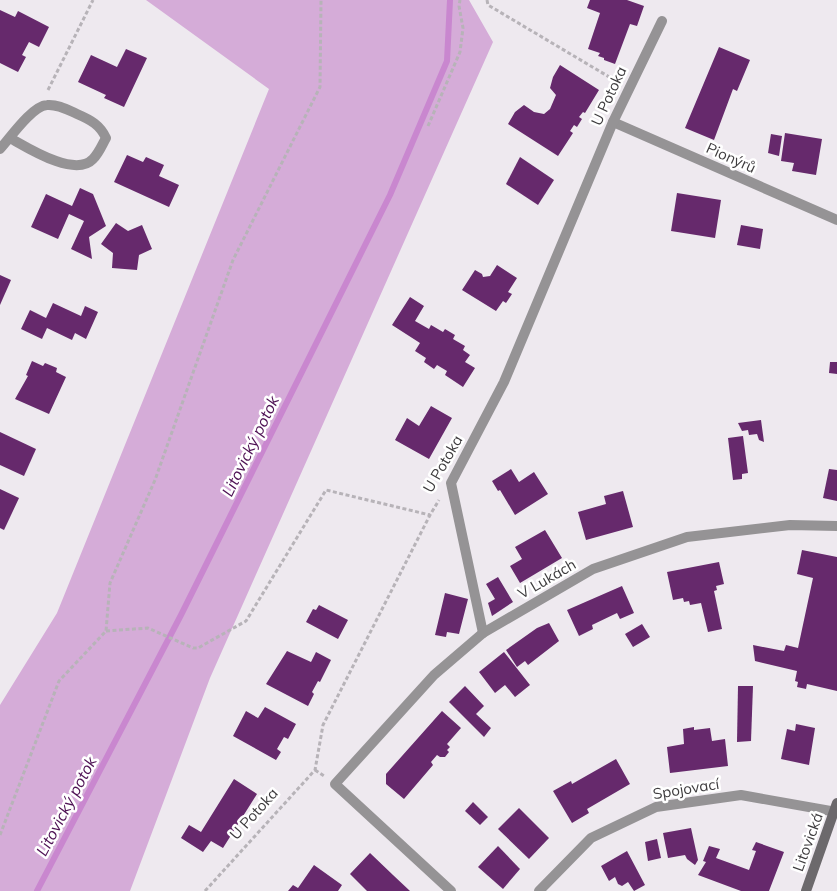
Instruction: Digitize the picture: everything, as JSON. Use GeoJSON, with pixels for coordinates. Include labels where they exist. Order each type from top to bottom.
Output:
{"type":"FeatureCollection","features":[{"type":"Feature","properties":{"kind":"street","name":"U Potoka"},"geometry":{"type":"LineString","coordinates":[[451,483],[504,382],[613,122],[662,21]]}},
{"type":"Feature","properties":{"kind":"street"},"geometry":{"type":"LineString","coordinates":[[0,150],[10,138],[33,111],[46,105],[61,107],[88,119],[101,127],[106,138],[93,160],[81,166],[58,163],[10,138]]}},
{"type":"Feature","properties":{"kind":"street","name":"Pionýrů"},"geometry":{"type":"LineString","coordinates":[[613,122],[837,220]]}},
{"type":"Feature","properties":{"kind":"street"},"geometry":{"type":"LineString","coordinates":[[451,483],[483,634]]}},
{"type":"Feature","properties":{"kind":"street","name":"V Lukách"},"geometry":{"type":"LineString","coordinates":[[451,891],[335,784],[434,675],[483,634],[593,570],[687,537],[790,525],[837,526]]}},
{"type":"Feature","properties":{"kind":"street","name":"Spojovací"},"geometry":{"type":"LineString","coordinates":[[539,891],[591,838],[656,806],[741,795],[836,809]]}},
{"type":"Feature","properties":{"kind":"street","name":"Litovická"},"geometry":{"type":"LineString","coordinates":[[806,891],[836,809]]}},
{"type":"Feature","properties":{"kind":"path"},"geometry":{"type":"LineString","coordinates":[[39,108],[93,0]]}},
{"type":"Feature","properties":{"kind":"path"},"geometry":{"type":"LineString","coordinates":[[0,835],[59,681],[106,631],[110,583],[155,480],[233,260],[320,87],[320,0]]}},
{"type":"Feature","properties":{"kind":"path"},"geometry":{"type":"LineString","coordinates":[[428,126],[460,52],[463,28],[459,6],[460,0]]}},
{"type":"Feature","properties":{"kind":"path"},"geometry":{"type":"LineString","coordinates":[[487,0],[488,5],[629,89]]}},
{"type":"Feature","properties":{"kind":"path","name":"U Potoka"},"geometry":{"type":"LineString","coordinates":[[205,891],[314,770],[324,725],[430,515],[451,483]]}},
{"type":"Feature","properties":{"kind":"path"},"geometry":{"type":"LineString","coordinates":[[106,631],[148,628],[193,648],[198,648],[246,621],[326,490],[430,515]]}},
{"type":"Feature","properties":{"kind":"shaded area"},"geometry":{"type":"Polygon","coordinates":[[[146,0],[469,0],[493,42],[210,678],[130,891],[0,891],[0,705],[57,613],[269,89],[146,0]]]}},
{"type":"Feature","properties":{"kind":"building"},"geometry":{"type":"Polygon","coordinates":[[[590,0],[627,0],[644,6],[637,26],[630,24],[615,64],[598,56],[600,53],[588,49],[600,13],[587,8],[590,0]]]}},
{"type":"Feature","properties":{"kind":"building"},"geometry":{"type":"Polygon","coordinates":[[[0,10],[15,17],[18,11],[49,27],[39,47],[29,42],[22,55],[26,57],[18,72],[0,63],[0,10]]]}},
{"type":"Feature","properties":{"kind":"building"},"geometry":{"type":"Polygon","coordinates":[[[719,47],[750,60],[737,91],[733,89],[714,140],[685,128],[719,47]]]}},
{"type":"Feature","properties":{"kind":"building"},"geometry":{"type":"Polygon","coordinates":[[[126,49],[147,58],[124,107],[104,98],[106,95],[78,82],[91,55],[117,67],[126,49]]]}},
{"type":"Feature","properties":{"kind":"building"},"geometry":{"type":"Polygon","coordinates":[[[560,65],[599,90],[585,113],[583,112],[579,117],[582,119],[577,127],[574,125],[570,131],[573,133],[558,156],[508,124],[515,112],[524,105],[534,112],[544,114],[550,109],[556,95],[550,88],[553,77],[560,65]]]}},
{"type":"Feature","properties":{"kind":"building"},"geometry":{"type":"Polygon","coordinates":[[[785,133],[822,139],[816,175],[792,171],[794,163],[781,161],[785,133]]]}},
{"type":"Feature","properties":{"kind":"building"},"geometry":{"type":"Polygon","coordinates":[[[771,134],[782,136],[779,156],[768,153],[771,134]]]}},
{"type":"Feature","properties":{"kind":"building"},"geometry":{"type":"Polygon","coordinates":[[[127,155],[143,162],[146,157],[164,165],[159,176],[179,185],[169,207],[114,182],[127,155]]]}},
{"type":"Feature","properties":{"kind":"building"},"geometry":{"type":"Polygon","coordinates":[[[520,157],[554,180],[538,205],[506,184],[520,157]]]}},
{"type":"Feature","properties":{"kind":"building"},"geometry":{"type":"Polygon","coordinates":[[[80,188],[93,194],[106,226],[89,237],[92,259],[71,249],[84,221],[69,214],[58,239],[31,227],[46,194],[72,206],[80,188]]]}},
{"type":"Feature","properties":{"kind":"building"},"geometry":{"type":"Polygon","coordinates":[[[677,193],[721,200],[715,238],[671,231],[677,193]]]}},
{"type":"Feature","properties":{"kind":"building"},"geometry":{"type":"Polygon","coordinates":[[[116,223],[128,231],[142,225],[152,249],[139,255],[137,270],[112,268],[113,253],[101,244],[116,223]]]}},
{"type":"Feature","properties":{"kind":"building"},"geometry":{"type":"Polygon","coordinates":[[[741,225],[763,229],[760,249],[737,245],[741,225]]]}},
{"type":"Feature","properties":{"kind":"building"},"geometry":{"type":"Polygon","coordinates":[[[497,265],[517,278],[508,292],[512,294],[506,303],[503,301],[496,311],[462,290],[475,270],[482,274],[483,277],[490,276],[497,265]]]}},
{"type":"Feature","properties":{"kind":"building"},"geometry":{"type":"Polygon","coordinates":[[[0,275],[11,280],[0,305],[0,275]]]}},
{"type":"Feature","properties":{"kind":"building"},"geometry":{"type":"Polygon","coordinates":[[[410,297],[424,306],[415,321],[429,329],[431,325],[443,332],[445,329],[455,335],[453,339],[465,346],[463,350],[470,355],[465,362],[475,368],[463,387],[445,375],[447,371],[437,365],[434,369],[424,362],[426,358],[415,351],[420,343],[392,325],[410,297]]]}},
{"type":"Feature","properties":{"kind":"building"},"geometry":{"type":"Polygon","coordinates":[[[53,303],[81,316],[85,306],[98,312],[86,339],[75,333],[72,340],[47,328],[42,339],[21,329],[30,310],[46,318],[53,303]]]}},
{"type":"Feature","properties":{"kind":"building"},"geometry":{"type":"Polygon","coordinates":[[[32,361],[43,366],[45,363],[57,368],[56,372],[66,377],[49,414],[15,399],[28,376],[26,375],[32,361]]]}},
{"type":"Feature","properties":{"kind":"building"},"geometry":{"type":"Polygon","coordinates":[[[830,362],[837,362],[837,374],[829,373],[830,362]]]}},
{"type":"Feature","properties":{"kind":"building"},"geometry":{"type":"Polygon","coordinates":[[[431,406],[452,418],[429,459],[395,440],[407,418],[419,426],[431,406]]]}},
{"type":"Feature","properties":{"kind":"building"},"geometry":{"type":"Polygon","coordinates":[[[761,420],[764,442],[759,440],[757,434],[749,435],[748,430],[742,431],[738,423],[761,420]]]}},
{"type":"Feature","properties":{"kind":"building"},"geometry":{"type":"Polygon","coordinates":[[[0,432],[36,449],[24,476],[0,465],[0,432]]]}},
{"type":"Feature","properties":{"kind":"building"},"geometry":{"type":"Polygon","coordinates":[[[743,436],[748,473],[742,474],[742,479],[733,480],[728,438],[743,436]]]}},
{"type":"Feature","properties":{"kind":"building"},"geometry":{"type":"Polygon","coordinates":[[[511,469],[519,482],[534,472],[548,494],[515,515],[500,490],[498,491],[492,481],[511,469]]]}},
{"type":"Feature","properties":{"kind":"building"},"geometry":{"type":"Polygon","coordinates":[[[829,469],[837,470],[837,501],[823,498],[829,469]]]}},
{"type":"Feature","properties":{"kind":"building"},"geometry":{"type":"Polygon","coordinates":[[[0,489],[19,498],[4,530],[0,528],[0,489]]]}},
{"type":"Feature","properties":{"kind":"building"},"geometry":{"type":"Polygon","coordinates":[[[623,491],[633,527],[586,540],[578,512],[606,504],[604,496],[623,491]]]}},
{"type":"Feature","properties":{"kind":"building"},"geometry":{"type":"Polygon","coordinates":[[[545,530],[562,558],[520,583],[510,566],[522,559],[515,547],[545,530]]]}},
{"type":"Feature","properties":{"kind":"building"},"geometry":{"type":"Polygon","coordinates":[[[802,550],[837,557],[837,691],[807,684],[806,689],[797,687],[798,682],[795,681],[797,671],[755,661],[753,645],[784,651],[786,645],[798,648],[813,578],[797,574],[802,550]]]}},
{"type":"Feature","properties":{"kind":"building"},"geometry":{"type":"Polygon","coordinates":[[[719,562],[724,584],[716,586],[717,590],[714,591],[722,629],[708,632],[701,603],[690,605],[689,601],[684,602],[683,598],[673,600],[667,572],[719,562]]]}},
{"type":"Feature","properties":{"kind":"building"},"geometry":{"type":"Polygon","coordinates":[[[498,577],[513,602],[492,616],[488,603],[495,599],[486,584],[498,577]]]}},
{"type":"Feature","properties":{"kind":"building"},"geometry":{"type":"Polygon","coordinates":[[[622,586],[634,613],[620,619],[617,613],[592,625],[593,629],[579,636],[567,610],[622,586]]]}},
{"type":"Feature","properties":{"kind":"building"},"geometry":{"type":"Polygon","coordinates":[[[445,593],[468,599],[459,634],[447,632],[446,637],[435,635],[445,593]]]}},
{"type":"Feature","properties":{"kind":"building"},"geometry":{"type":"Polygon","coordinates":[[[319,605],[348,620],[338,639],[306,622],[313,609],[316,610],[319,605]]]}},
{"type":"Feature","properties":{"kind":"building"},"geometry":{"type":"Polygon","coordinates":[[[549,623],[559,641],[528,665],[525,661],[517,667],[506,650],[537,628],[549,623]]]}},
{"type":"Feature","properties":{"kind":"building"},"geometry":{"type":"Polygon","coordinates":[[[642,624],[650,637],[633,647],[625,634],[642,624]]]}},
{"type":"Feature","properties":{"kind":"building"},"geometry":{"type":"Polygon","coordinates":[[[287,651],[311,662],[316,652],[331,660],[320,682],[318,681],[312,692],[314,694],[308,706],[266,684],[287,651]]]}},
{"type":"Feature","properties":{"kind":"building"},"geometry":{"type":"Polygon","coordinates":[[[504,652],[530,685],[515,697],[505,685],[495,693],[479,672],[504,652]]]}},
{"type":"Feature","properties":{"kind":"building"},"geometry":{"type":"Polygon","coordinates":[[[465,686],[484,706],[476,714],[491,728],[484,737],[449,702],[465,686]]]}},
{"type":"Feature","properties":{"kind":"building"},"geometry":{"type":"Polygon","coordinates":[[[738,686],[753,686],[751,741],[737,742],[738,686]]]}},
{"type":"Feature","properties":{"kind":"building"},"geometry":{"type":"Polygon","coordinates":[[[265,707],[296,724],[288,739],[284,737],[277,749],[281,752],[276,760],[233,736],[246,711],[258,718],[265,707]]]}},
{"type":"Feature","properties":{"kind":"building"},"geometry":{"type":"Polygon","coordinates":[[[442,711],[461,728],[447,744],[450,747],[445,757],[437,755],[431,762],[433,765],[404,799],[386,784],[386,774],[442,711]]]}},
{"type":"Feature","properties":{"kind":"building"},"geometry":{"type":"Polygon","coordinates":[[[796,724],[815,728],[809,765],[781,759],[787,729],[795,731],[796,724]]]}},
{"type":"Feature","properties":{"kind":"building"},"geometry":{"type":"Polygon","coordinates":[[[694,727],[694,730],[710,728],[712,741],[725,739],[728,766],[670,773],[667,747],[684,744],[683,729],[694,727]]]}},
{"type":"Feature","properties":{"kind":"building"},"geometry":{"type":"Polygon","coordinates":[[[616,759],[630,784],[587,809],[589,813],[572,823],[553,791],[571,781],[572,784],[616,759]]]}},
{"type":"Feature","properties":{"kind":"building"},"geometry":{"type":"Polygon","coordinates":[[[234,779],[257,794],[223,848],[211,841],[203,852],[181,838],[189,825],[201,832],[234,779]]]}},
{"type":"Feature","properties":{"kind":"building"},"geometry":{"type":"Polygon","coordinates":[[[473,802],[488,817],[480,825],[465,811],[473,802]]]}},
{"type":"Feature","properties":{"kind":"building"},"geometry":{"type":"Polygon","coordinates":[[[519,808],[549,838],[529,859],[498,829],[519,808]]]}},
{"type":"Feature","properties":{"kind":"building"},"geometry":{"type":"Polygon","coordinates":[[[691,828],[698,860],[695,865],[685,855],[668,858],[663,833],[691,828]]]}},
{"type":"Feature","properties":{"kind":"building"},"geometry":{"type":"Polygon","coordinates":[[[657,839],[661,858],[648,861],[645,842],[657,839]]]}},
{"type":"Feature","properties":{"kind":"building"},"geometry":{"type":"Polygon","coordinates":[[[756,842],[784,852],[769,891],[741,891],[698,875],[706,862],[703,861],[709,846],[720,849],[716,858],[749,870],[756,851],[752,850],[756,842]]]}},
{"type":"Feature","properties":{"kind":"building"},"geometry":{"type":"Polygon","coordinates":[[[498,846],[520,869],[503,889],[478,867],[498,846]]]}},
{"type":"Feature","properties":{"kind":"building"},"geometry":{"type":"Polygon","coordinates":[[[627,851],[645,885],[634,891],[628,882],[622,886],[618,884],[615,877],[609,881],[601,866],[627,851]]]}},
{"type":"Feature","properties":{"kind":"building"},"geometry":{"type":"Polygon","coordinates":[[[370,853],[410,891],[367,891],[350,874],[370,853]]]}},
{"type":"Feature","properties":{"kind":"building"},"geometry":{"type":"Polygon","coordinates":[[[314,865],[342,885],[338,891],[288,891],[293,885],[298,888],[314,865]]]}},
{"type":"Feature","properties":{"kind":"waterway","name":"Litovický potok"},"geometry":{"type":"LineString","coordinates":[[37,891],[181,615],[390,195],[447,61],[450,0]]}}]}
